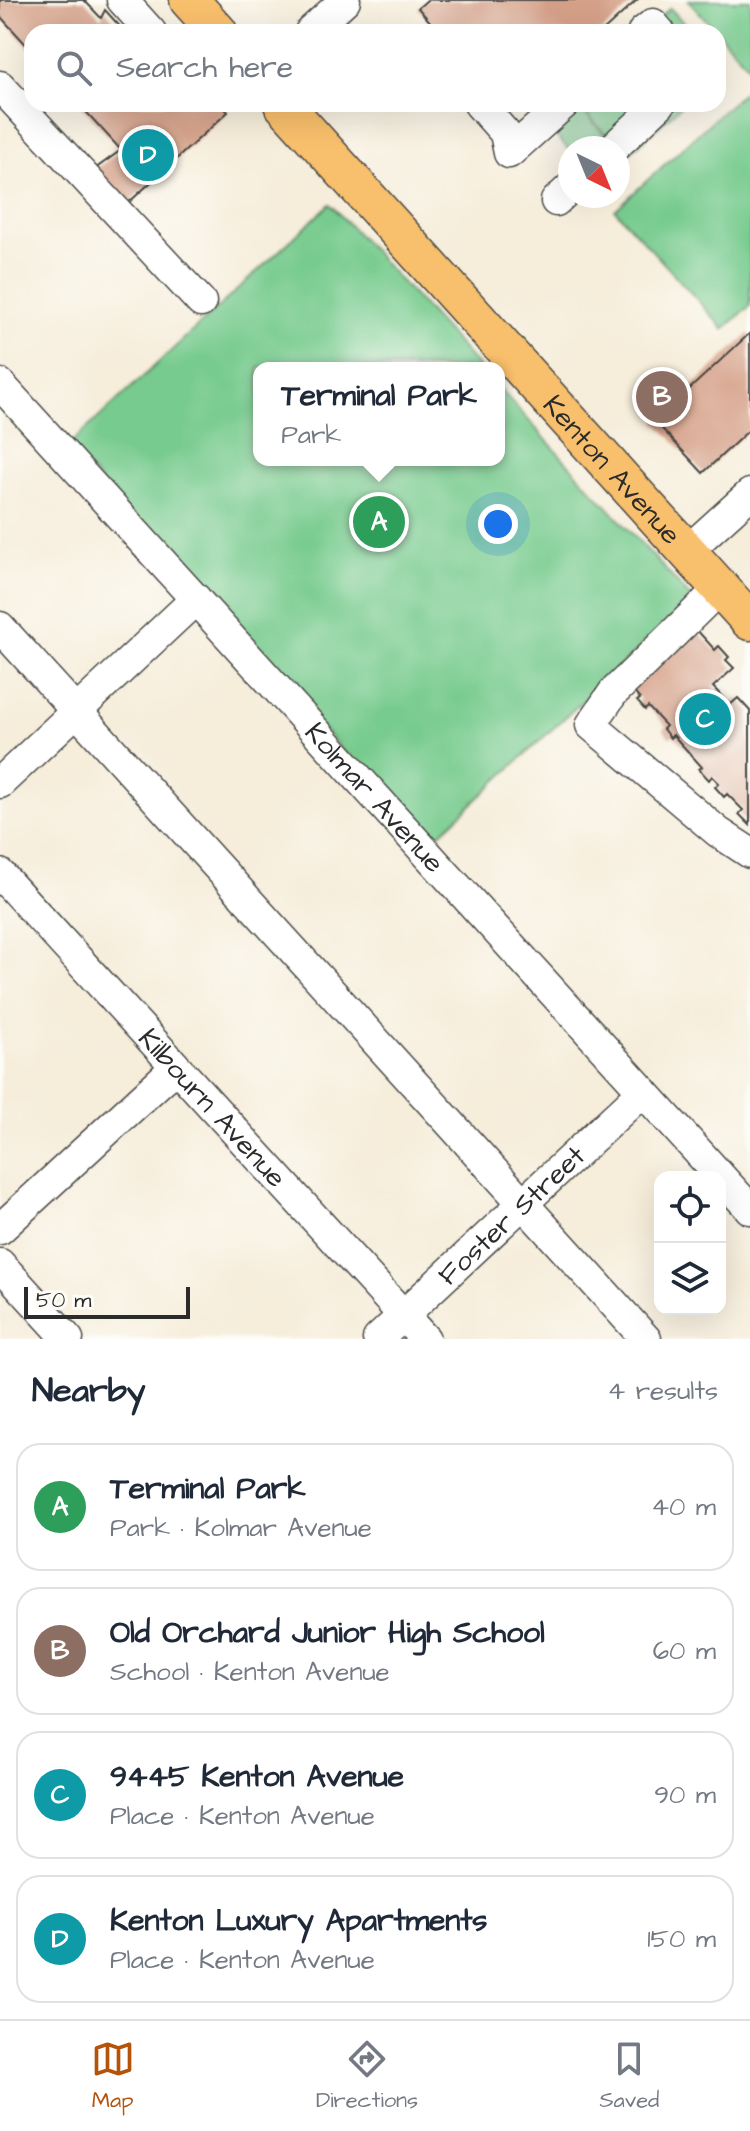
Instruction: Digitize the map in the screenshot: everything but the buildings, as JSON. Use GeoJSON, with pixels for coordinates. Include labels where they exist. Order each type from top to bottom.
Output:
{"type":"FeatureCollection","features":[{"type":"Feature","properties":{"kind":"main road"},"geometry":{"type":"LineString","coordinates":[[189,0],[211,24]]}},
{"type":"Feature","properties":{"kind":"main road","name":"Kenton Avenue"},"geometry":{"type":"LineString","coordinates":[[298,112],[750,621]]}},
{"type":"Feature","properties":{"kind":"street"},"geometry":{"type":"LineString","coordinates":[[122,0],[144,24]]}},
{"type":"Feature","properties":{"kind":"street"},"geometry":{"type":"LineString","coordinates":[[319,24],[345,0]]}},
{"type":"Feature","properties":{"kind":"street"},"geometry":{"type":"LineString","coordinates":[[0,86],[24,112]]}},
{"type":"Feature","properties":{"kind":"street"},"geometry":{"type":"LineString","coordinates":[[24,112],[201,302]]}},
{"type":"Feature","properties":{"kind":"street"},"geometry":{"type":"LineString","coordinates":[[486,112],[505,133],[509,153],[555,112]]}},
{"type":"Feature","properties":{"kind":"street"},"geometry":{"type":"LineString","coordinates":[[626,136],[651,112]]}},
{"type":"Feature","properties":{"kind":"street","name":"Kolmar Avenue"},"geometry":{"type":"LineString","coordinates":[[0,384],[750,1209]]}},
{"type":"Feature","properties":{"kind":"street"},"geometry":{"type":"LineString","coordinates":[[687,551],[750,494]]}},
{"type":"Feature","properties":{"kind":"street"},"geometry":{"type":"LineString","coordinates":[[720,588],[613,693],[591,725],[718,832],[750,853]]}},
{"type":"Feature","properties":{"kind":"street"},"geometry":{"type":"LineString","coordinates":[[0,783],[196,599]]}},
{"type":"Feature","properties":{"kind":"street"},"geometry":{"type":"LineString","coordinates":[[0,627],[646,1339]]}},
{"type":"Feature","properties":{"kind":"street","name":"Kilbourn Avenue"},"geometry":{"type":"LineString","coordinates":[[0,874],[425,1339]]}},
{"type":"Feature","properties":{"kind":"street"},"geometry":{"type":"LineString","coordinates":[[0,1229],[176,1067]]}},
{"type":"Feature","properties":{"kind":"street","name":"Foster Street"},"geometry":{"type":"LineString","coordinates":[[378,1339],[643,1091]]}},
{"type":"Feature","properties":{"kind":"street"},"geometry":{"type":"LineString","coordinates":[[0,1264],[68,1339]]}},
{"type":"Feature","properties":{"kind":"green space"},"geometry":{"type":"Polygon","coordinates":[[[688,0],[750,0],[750,68],[726,42],[726,24],[710,24],[688,0]]]}},
{"type":"Feature","properties":{"kind":"green space"},"geometry":{"type":"Polygon","coordinates":[[[670,8],[685,24],[653,24],[670,8]]]}},
{"type":"Feature","properties":{"kind":"green space"},"geometry":{"type":"Polygon","coordinates":[[[750,86],[750,306],[724,329],[615,210],[630,208],[630,196],[722,112],[726,112],[726,108],[750,86]]]}},
{"type":"Feature","properties":{"kind":"green space"},"geometry":{"type":"Polygon","coordinates":[[[564,112],[583,112],[606,136],[558,136],[545,124],[564,112]]]}},
{"type":"Feature","properties":{"kind":"green space"},"geometry":{"type":"Polygon","coordinates":[[[585,112],[674,112],[630,152],[630,136],[608,136],[585,112]]]}},
{"type":"Feature","properties":{"kind":"green space"},"geometry":{"type":"Polygon","coordinates":[[[330,204],[475,362],[253,362],[253,466],[505,466],[505,395],[692,599],[428,845],[68,446],[330,204]]]}},
{"type":"Feature","properties":{"kind":"place","name":"Kenton Luxury Apartments"},"geometry":{"type":"Point","coordinates":[148,155]}},
{"type":"Feature","properties":{"kind":"place","name":"Old Orchard Junior High School"},"geometry":{"type":"Point","coordinates":[662,397]}},
{"type":"Feature","properties":{"kind":"place","name":"Terminal Park"},"geometry":{"type":"Point","coordinates":[379,522]}},
{"type":"Feature","properties":{"kind":"place","name":"9445 Kenton Avenue"},"geometry":{"type":"Point","coordinates":[705,719]}}]}
